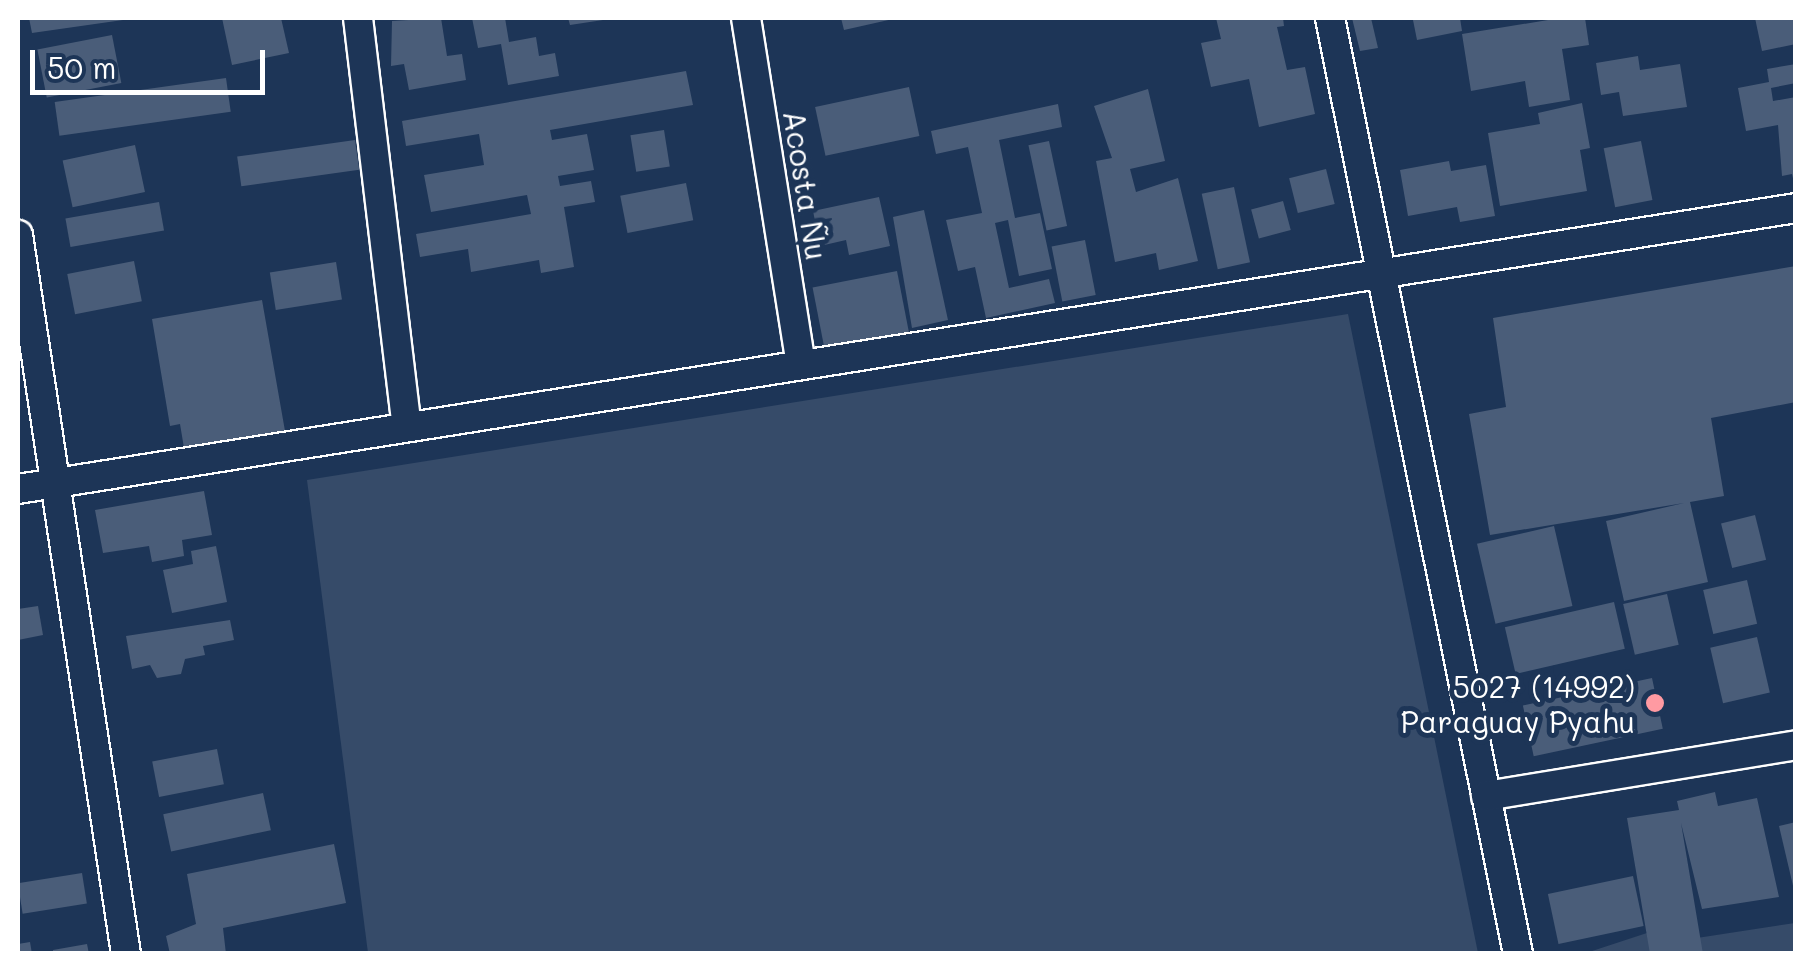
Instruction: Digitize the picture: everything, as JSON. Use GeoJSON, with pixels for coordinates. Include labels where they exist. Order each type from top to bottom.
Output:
{"type":"FeatureCollection","features":[{"type":"Feature","properties":{"kind":"street"},"geometry":{"type":"LineString","coordinates":[[358,18],[406,423]]}},
{"type":"Feature","properties":{"kind":"street","name":"Acosta Ñu"},"geometry":{"type":"LineString","coordinates":[[746,18],[801,364]]}},
{"type":"Feature","properties":{"kind":"street"},"geometry":{"type":"LineString","coordinates":[[1330,18],[1518,954]]}},
{"type":"Feature","properties":{"kind":"street"},"geometry":{"type":"LineString","coordinates":[[18,489],[406,423],[1384,276],[1796,208]]}},
{"type":"Feature","properties":{"kind":"street"},"geometry":{"type":"LineString","coordinates":[[18,235],[126,954]]}},
{"type":"Feature","properties":{"kind":"street"},"geometry":{"type":"LineString","coordinates":[[1486,796],[1796,745]]}},
{"type":"Feature","properties":{"kind":"shaded area"},"geometry":{"type":"Polygon","coordinates":[[[1348,314],[1478,953],[368,953],[307,480],[1348,314]]]}},
{"type":"Feature","properties":{"kind":"shaded area"},"geometry":{"type":"Polygon","coordinates":[[[1795,923],[1795,953],[1583,954],[1650,932],[1697,938],[1795,923]]]}},
{"type":"Feature","properties":{"kind":"building"},"geometry":{"type":"Polygon","coordinates":[[[29,18],[123,18],[123,20],[32,33],[29,18]]]}},
{"type":"Feature","properties":{"kind":"building"},"geometry":{"type":"Polygon","coordinates":[[[222,18],[281,18],[289,53],[232,65],[222,18]]]}},
{"type":"Feature","properties":{"kind":"building"},"geometry":{"type":"Polygon","coordinates":[[[441,18],[447,56],[462,54],[466,80],[409,90],[404,64],[391,66],[392,21],[441,18]]]}},
{"type":"Feature","properties":{"kind":"building"},"geometry":{"type":"Polygon","coordinates":[[[472,18],[505,18],[509,42],[536,37],[539,56],[555,53],[559,76],[508,85],[501,44],[478,48],[472,18]]]}},
{"type":"Feature","properties":{"kind":"building"},"geometry":{"type":"Polygon","coordinates":[[[568,18],[603,18],[603,20],[570,25],[568,18]]]}},
{"type":"Feature","properties":{"kind":"building"},"geometry":{"type":"Polygon","coordinates":[[[841,18],[893,18],[893,19],[844,30],[841,18]]]}},
{"type":"Feature","properties":{"kind":"building"},"geometry":{"type":"Polygon","coordinates":[[[1216,18],[1283,18],[1284,26],[1277,27],[1287,70],[1305,67],[1315,114],[1259,127],[1249,79],[1211,87],[1201,43],[1221,39],[1216,18]]]}},
{"type":"Feature","properties":{"kind":"building"},"geometry":{"type":"Polygon","coordinates":[[[1352,18],[1371,18],[1378,48],[1360,51],[1352,18]]]}},
{"type":"Feature","properties":{"kind":"building"},"geometry":{"type":"Polygon","coordinates":[[[1460,18],[1462,31],[1417,40],[1413,20],[1460,18]]]}},
{"type":"Feature","properties":{"kind":"building"},"geometry":{"type":"Polygon","coordinates":[[[1560,18],[1585,18],[1589,45],[1562,49],[1570,100],[1529,107],[1525,81],[1471,91],[1462,34],[1560,18]]]}},
{"type":"Feature","properties":{"kind":"building"},"geometry":{"type":"Polygon","coordinates":[[[1755,18],[1796,18],[1796,44],[1762,51],[1755,18]]]}},
{"type":"Feature","properties":{"kind":"building"},"geometry":{"type":"Polygon","coordinates":[[[112,35],[121,83],[47,98],[37,50],[112,35]]]}},
{"type":"Feature","properties":{"kind":"building"},"geometry":{"type":"Polygon","coordinates":[[[1638,56],[1640,70],[1680,64],[1687,107],[1623,116],[1619,92],[1601,95],[1596,63],[1638,56]]]}},
{"type":"Feature","properties":{"kind":"building"},"geometry":{"type":"Polygon","coordinates":[[[1796,64],[1796,83],[1771,88],[1773,101],[1796,97],[1794,183],[1792,174],[1782,176],[1778,125],[1746,131],[1738,88],[1769,82],[1767,69],[1796,64]]]}},
{"type":"Feature","properties":{"kind":"building"},"geometry":{"type":"Polygon","coordinates":[[[686,71],[693,105],[550,130],[552,140],[587,134],[594,170],[558,176],[560,186],[591,181],[595,202],[564,207],[574,267],[541,273],[539,260],[471,272],[468,249],[420,257],[416,234],[531,214],[527,195],[431,212],[424,175],[484,165],[479,134],[406,146],[402,121],[686,71]]]}},
{"type":"Feature","properties":{"kind":"building"},"geometry":{"type":"Polygon","coordinates":[[[226,78],[231,112],[59,136],[55,102],[226,78]]]}},
{"type":"Feature","properties":{"kind":"building"},"geometry":{"type":"Polygon","coordinates":[[[909,87],[919,136],[825,156],[815,107],[909,87]]]}},
{"type":"Feature","properties":{"kind":"building"},"geometry":{"type":"Polygon","coordinates":[[[1148,89],[1165,161],[1130,169],[1136,192],[1178,178],[1198,261],[1159,270],[1156,253],[1115,262],[1096,161],[1112,158],[1094,106],[1148,89]]]}},
{"type":"Feature","properties":{"kind":"building"},"geometry":{"type":"Polygon","coordinates":[[[1582,103],[1590,148],[1580,150],[1587,191],[1500,206],[1488,133],[1540,124],[1538,113],[1582,103]]]}},
{"type":"Feature","properties":{"kind":"building"},"geometry":{"type":"Polygon","coordinates":[[[1058,104],[1062,127],[999,140],[1015,218],[1040,213],[1052,269],[1019,276],[1008,220],[995,223],[1009,288],[1049,279],[1055,303],[986,318],[975,267],[958,271],[946,220],[982,213],[968,147],[936,154],[931,131],[1058,104]]]}},
{"type":"Feature","properties":{"kind":"building"},"geometry":{"type":"Polygon","coordinates":[[[664,130],[670,167],[636,172],[630,135],[664,130]]]}},
{"type":"Feature","properties":{"kind":"building"},"geometry":{"type":"Polygon","coordinates":[[[355,140],[359,170],[241,186],[237,157],[355,140]]]}},
{"type":"Feature","properties":{"kind":"building"},"geometry":{"type":"Polygon","coordinates":[[[1049,141],[1067,226],[1047,230],[1028,145],[1049,141]]]}},
{"type":"Feature","properties":{"kind":"building"},"geometry":{"type":"Polygon","coordinates":[[[1641,141],[1652,200],[1615,207],[1604,148],[1641,141]]]}},
{"type":"Feature","properties":{"kind":"building"},"geometry":{"type":"Polygon","coordinates":[[[135,145],[145,192],[73,207],[63,160],[135,145]]]}},
{"type":"Feature","properties":{"kind":"building"},"geometry":{"type":"Polygon","coordinates":[[[1449,161],[1451,171],[1486,165],[1495,216],[1460,222],[1457,207],[1408,216],[1400,170],[1449,161]]]}},
{"type":"Feature","properties":{"kind":"building"},"geometry":{"type":"Polygon","coordinates":[[[1326,169],[1335,204],[1298,213],[1289,178],[1326,169]]]}},
{"type":"Feature","properties":{"kind":"building"},"geometry":{"type":"Polygon","coordinates":[[[686,183],[693,220],[627,233],[620,196],[686,183]]]}},
{"type":"Feature","properties":{"kind":"building"},"geometry":{"type":"Polygon","coordinates":[[[1234,187],[1250,262],[1218,269],[1202,194],[1234,187]]]}},
{"type":"Feature","properties":{"kind":"building"},"geometry":{"type":"Polygon","coordinates":[[[879,197],[890,246],[849,255],[846,240],[820,246],[813,211],[879,197]]]}},
{"type":"Feature","properties":{"kind":"building"},"geometry":{"type":"Polygon","coordinates":[[[1283,201],[1291,230],[1259,239],[1251,210],[1283,201]]]}},
{"type":"Feature","properties":{"kind":"building"},"geometry":{"type":"Polygon","coordinates":[[[159,202],[164,231],[70,247],[65,218],[159,202]]]}},
{"type":"Feature","properties":{"kind":"building"},"geometry":{"type":"Polygon","coordinates":[[[924,210],[948,320],[912,328],[893,217],[924,210]]]}},
{"type":"Feature","properties":{"kind":"building"},"geometry":{"type":"Polygon","coordinates":[[[1085,240],[1096,295],[1062,301],[1052,246],[1085,240]]]}},
{"type":"Feature","properties":{"kind":"building"},"geometry":{"type":"Polygon","coordinates":[[[134,261],[142,301],[75,314],[67,274],[134,261]]]}},
{"type":"Feature","properties":{"kind":"building"},"geometry":{"type":"Polygon","coordinates":[[[336,262],[342,300],[276,310],[270,272],[336,262]]]}},
{"type":"Feature","properties":{"kind":"building"},"geometry":{"type":"Polygon","coordinates":[[[1796,266],[1796,402],[1711,418],[1724,496],[1690,502],[1708,582],[1624,601],[1606,521],[1684,503],[1490,535],[1469,414],[1506,407],[1493,318],[1796,266]]]}},
{"type":"Feature","properties":{"kind":"building"},"geometry":{"type":"Polygon","coordinates":[[[897,271],[909,333],[825,349],[813,287],[897,271]]]}},
{"type":"Feature","properties":{"kind":"building"},"geometry":{"type":"Polygon","coordinates":[[[262,300],[285,431],[184,448],[180,424],[170,426],[152,319],[262,300]]]}},
{"type":"Feature","properties":{"kind":"building"},"geometry":{"type":"Polygon","coordinates":[[[204,491],[212,535],[182,540],[184,556],[152,562],[149,546],[103,553],[95,510],[204,491]]]}},
{"type":"Feature","properties":{"kind":"building"},"geometry":{"type":"Polygon","coordinates":[[[1755,515],[1766,560],[1732,568],[1721,523],[1755,515]]]}},
{"type":"Feature","properties":{"kind":"building"},"geometry":{"type":"Polygon","coordinates":[[[1554,526],[1572,606],[1495,624],[1477,544],[1554,526]]]}},
{"type":"Feature","properties":{"kind":"building"},"geometry":{"type":"Polygon","coordinates":[[[216,546],[227,602],[172,613],[163,570],[193,564],[191,551],[216,546]]]}},
{"type":"Feature","properties":{"kind":"building"},"geometry":{"type":"Polygon","coordinates":[[[1747,580],[1757,624],[1713,634],[1703,590],[1747,580]]]}},
{"type":"Feature","properties":{"kind":"building"},"geometry":{"type":"Polygon","coordinates":[[[1667,594],[1679,645],[1635,655],[1623,604],[1667,594]]]}},
{"type":"Feature","properties":{"kind":"building"},"geometry":{"type":"Polygon","coordinates":[[[1614,602],[1625,649],[1516,674],[1505,627],[1614,602]]]}},
{"type":"Feature","properties":{"kind":"building"},"geometry":{"type":"Polygon","coordinates":[[[38,606],[43,635],[18,640],[18,609],[38,606]]]}},
{"type":"Feature","properties":{"kind":"building"},"geometry":{"type":"Polygon","coordinates":[[[230,620],[234,640],[203,646],[205,655],[185,659],[181,674],[157,678],[150,665],[132,669],[126,636],[230,620]]]}},
{"type":"Feature","properties":{"kind":"building"},"geometry":{"type":"Polygon","coordinates":[[[1757,637],[1770,693],[1723,703],[1710,648],[1757,637]]]}},
{"type":"Feature","properties":{"kind":"building"},"geometry":{"type":"Polygon","coordinates":[[[1652,678],[1663,729],[1534,756],[1523,705],[1652,678]]]}},
{"type":"Feature","properties":{"kind":"building"},"geometry":{"type":"Polygon","coordinates":[[[217,749],[224,784],[159,797],[152,762],[217,749]]]}},
{"type":"Feature","properties":{"kind":"building"},"geometry":{"type":"Polygon","coordinates":[[[1715,792],[1718,806],[1757,798],[1779,897],[1702,909],[1681,823],[1703,954],[1650,954],[1627,818],[1679,810],[1677,801],[1715,792]]]}},
{"type":"Feature","properties":{"kind":"building"},"geometry":{"type":"Polygon","coordinates":[[[263,793],[271,830],[171,851],[163,814],[263,793]]]}},
{"type":"Feature","properties":{"kind":"building"},"geometry":{"type":"Polygon","coordinates":[[[1796,822],[1796,890],[1794,890],[1779,826],[1796,822]]]}},
{"type":"Feature","properties":{"kind":"building"},"geometry":{"type":"Polygon","coordinates":[[[334,844],[346,903],[223,928],[226,954],[170,954],[166,936],[196,924],[187,874],[334,844]]]}},
{"type":"Feature","properties":{"kind":"building"},"geometry":{"type":"Polygon","coordinates":[[[82,873],[87,904],[23,914],[18,883],[82,873]]]}},
{"type":"Feature","properties":{"kind":"building"},"geometry":{"type":"Polygon","coordinates":[[[1633,876],[1644,926],[1559,944],[1548,894],[1633,876]]]}},
{"type":"Feature","properties":{"kind":"building"},"geometry":{"type":"Polygon","coordinates":[[[30,942],[32,954],[18,954],[18,944],[30,942]]]}},
{"type":"Feature","properties":{"kind":"building"},"geometry":{"type":"Polygon","coordinates":[[[87,944],[89,954],[53,954],[53,950],[87,944]]]}},
{"type":"Feature","properties":{"kind":"place","name":"5027 (14992) Paraguay Pyahu"},"geometry":{"type":"Point","coordinates":[1655,703]}}]}
